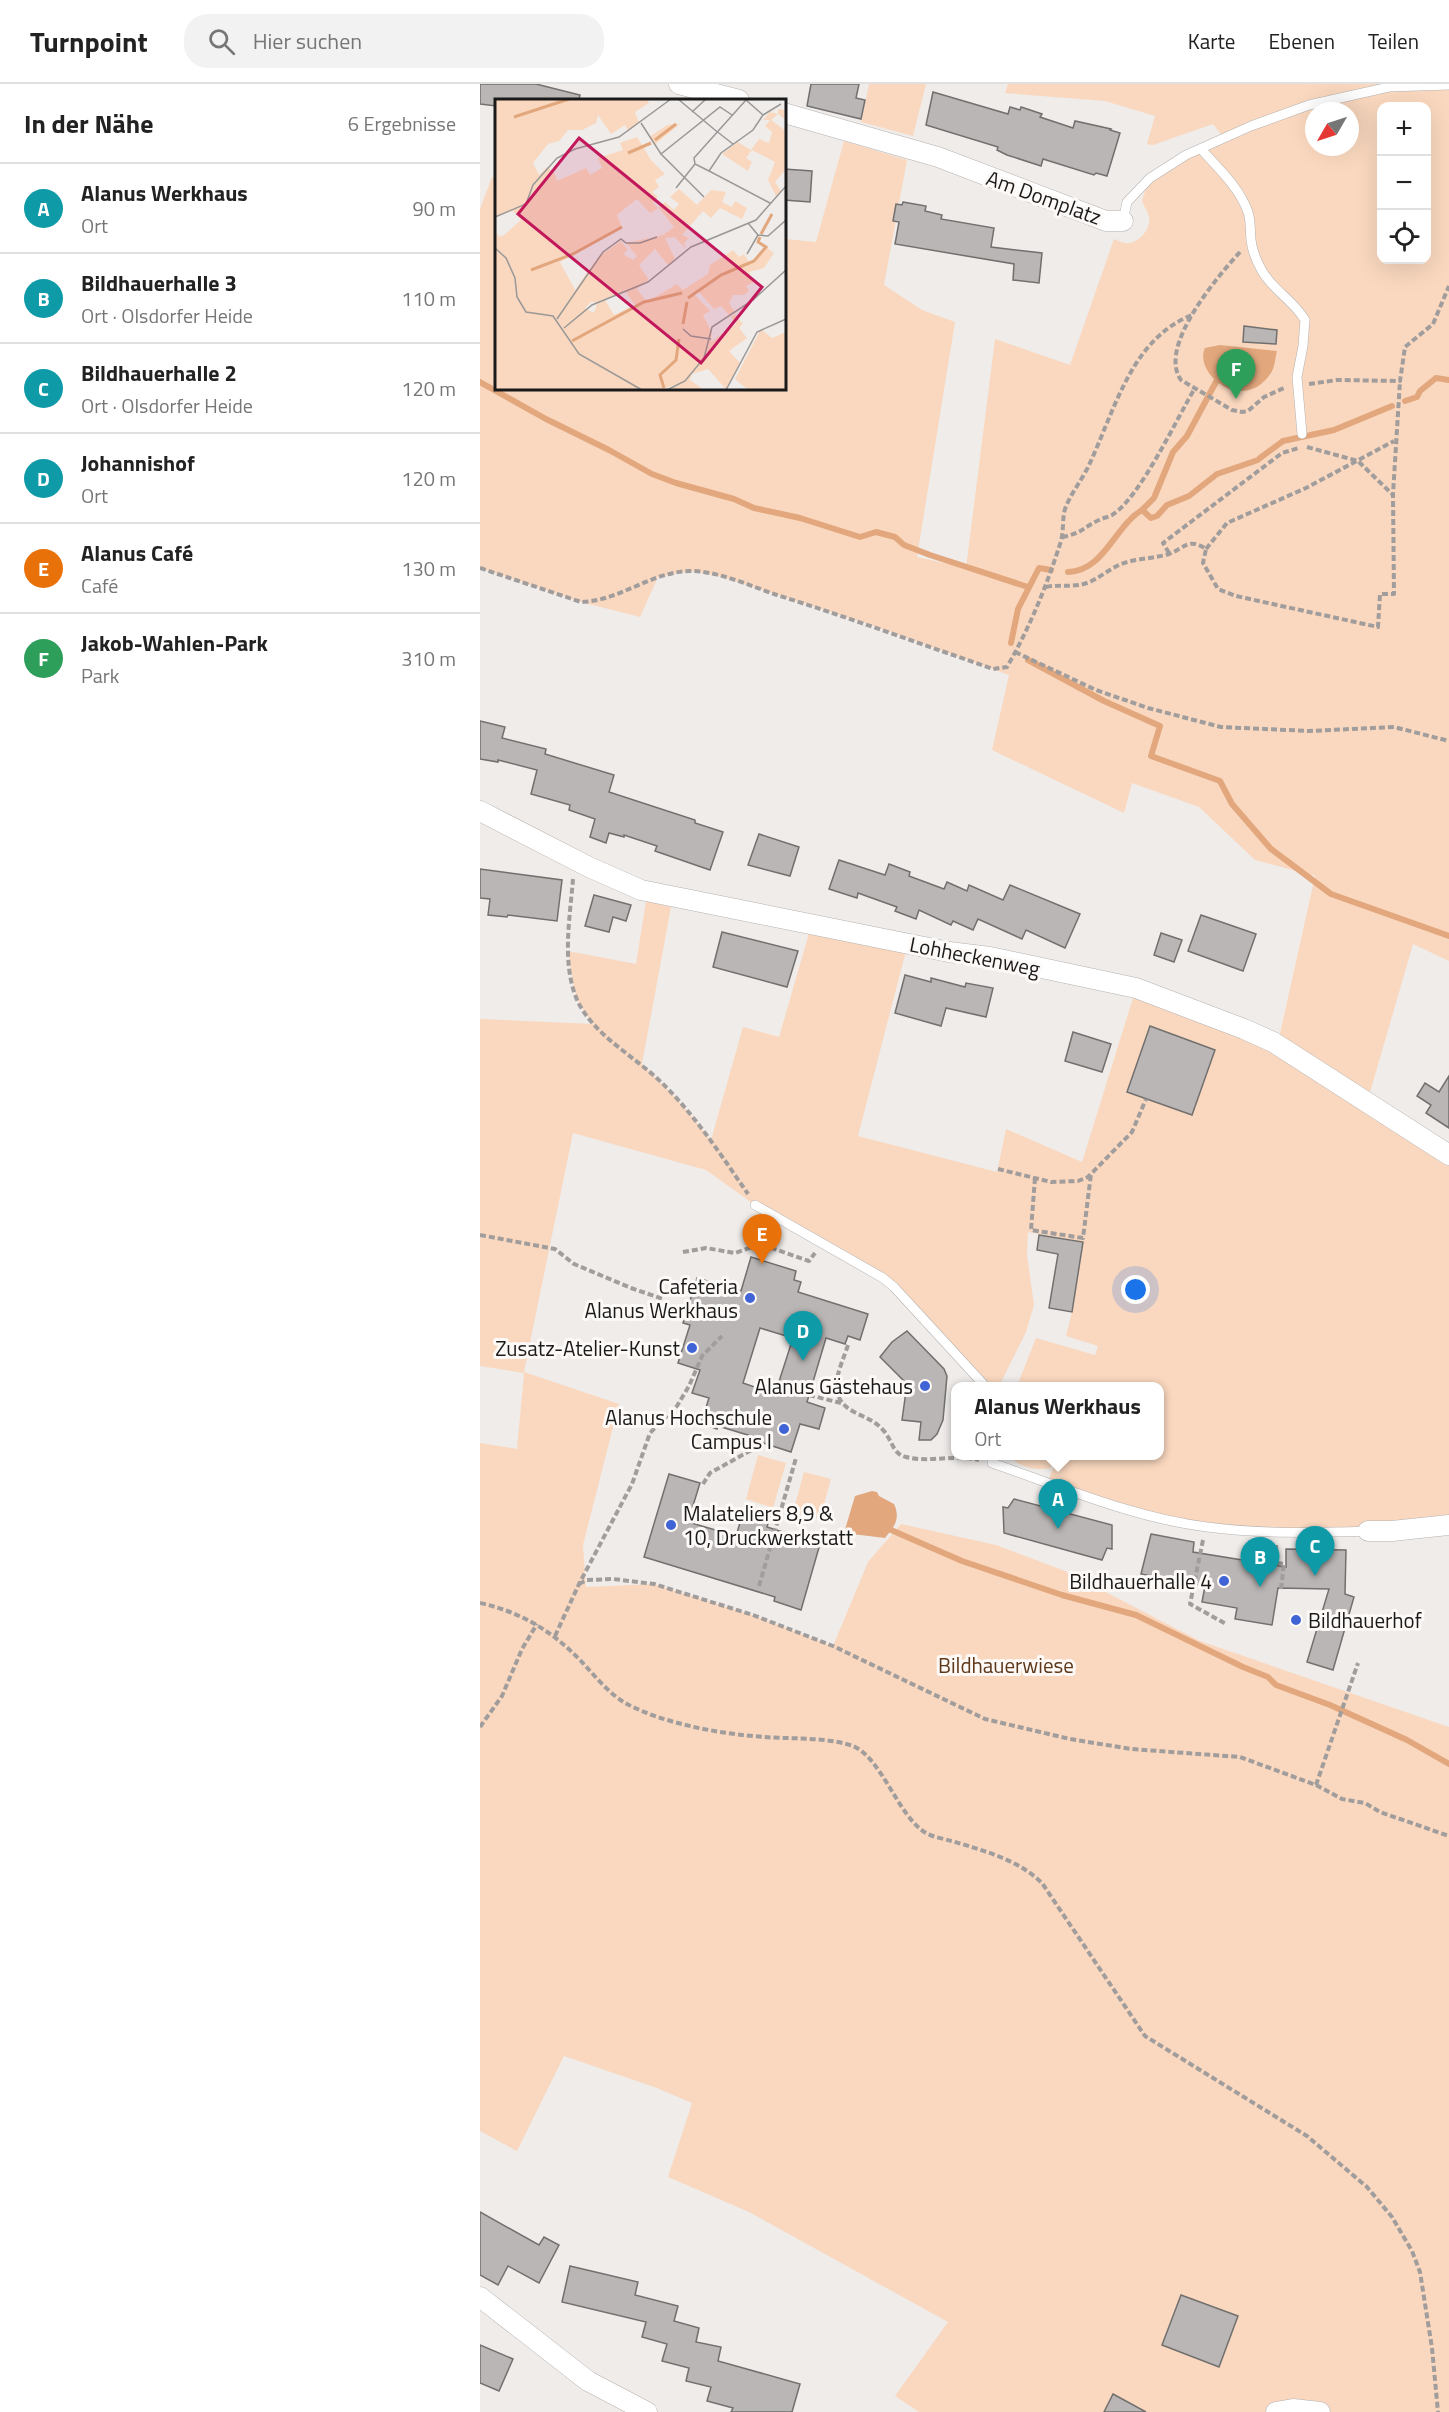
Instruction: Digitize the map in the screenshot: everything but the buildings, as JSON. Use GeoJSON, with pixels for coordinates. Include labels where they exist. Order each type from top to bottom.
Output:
{"type":"FeatureCollection","features":[{"type":"Feature","properties":{"kind":"street"},"geometry":{"type":"LineString","coordinates":[[679,84],[735,99]]}},
{"type":"Feature","properties":{"kind":"street","name":"Am Domplatz"},"geometry":{"type":"LineString","coordinates":[[786,114],[938,157],[1106,221],[1123,220]]}},
{"type":"Feature","properties":{"kind":"street","name":"Lohheckenweg"},"geometry":{"type":"LineString","coordinates":[[480,811],[619,881],[668,897],[812,923],[949,952],[990,957],[1154,993],[1262,1036],[1449,1155]]}},
{"type":"Feature","properties":{"kind":"street"},"geometry":{"type":"LineString","coordinates":[[1368,1532],[1449,1525]]}},
{"type":"Feature","properties":{"kind":"street"},"geometry":{"type":"LineString","coordinates":[[480,2297],[588,2381],[647,2412]]}},
{"type":"Feature","properties":{"kind":"street"},"geometry":{"type":"LineString","coordinates":[[1276,2412],[1293,2409],[1320,2412]]}},
{"type":"Feature","properties":{"kind":"lane","name":"Am Domplatz"},"geometry":{"type":"LineString","coordinates":[[1123,220],[1127,202],[1150,178],[1186,155],[1251,126],[1309,105],[1389,87],[1449,85]]}},
{"type":"Feature","properties":{"kind":"lane"},"geometry":{"type":"LineString","coordinates":[[1201,149],[1232,183],[1241,197],[1249,214],[1251,241],[1266,277],[1301,312],[1305,320],[1297,386],[1302,436]]}},
{"type":"Feature","properties":{"kind":"lane"},"geometry":{"type":"LineString","coordinates":[[755,1205],[883,1278],[894,1287],[980,1382]]}},
{"type":"Feature","properties":{"kind":"lane"},"geometry":{"type":"LineString","coordinates":[[995,1460],[1093,1498],[1145,1514],[1206,1527],[1275,1533],[1368,1532]]}},
{"type":"Feature","properties":{"kind":"path"},"geometry":{"type":"LineString","coordinates":[[1251,241],[1192,315],[1180,337],[1175,364],[1176,373],[1181,380],[1232,410],[1242,412],[1248,411],[1264,397],[1282,388],[1337,380],[1400,381]]}},
{"type":"Feature","properties":{"kind":"path"},"geometry":{"type":"LineString","coordinates":[[1395,440],[1275,504],[1227,523],[1206,549],[1203,563],[1218,589],[1236,596],[1378,627],[1380,594],[1394,594],[1395,440],[1405,347],[1433,324],[1449,286]]}},
{"type":"Feature","properties":{"kind":"path"},"geometry":{"type":"LineString","coordinates":[[480,568],[581,602],[604,599],[658,577],[690,571],[733,580],[868,624],[993,669],[1007,666],[1025,635],[1046,587],[1062,537],[1065,510],[1089,467],[1134,367],[1149,344],[1165,328],[1192,315]]}},
{"type":"Feature","properties":{"kind":"path"},"geometry":{"type":"LineString","coordinates":[[1062,537],[1079,534],[1098,520],[1113,515],[1125,503],[1141,483],[1195,388]]}},
{"type":"Feature","properties":{"kind":"path"},"geometry":{"type":"LineString","coordinates":[[1302,436],[1304,446]]}},
{"type":"Feature","properties":{"kind":"path"},"geometry":{"type":"LineString","coordinates":[[1169,553],[1163,543],[1282,453],[1304,446],[1358,461],[1393,494]]}},
{"type":"Feature","properties":{"kind":"path"},"geometry":{"type":"LineString","coordinates":[[1046,587],[1089,583],[1118,566],[1169,553],[1191,543],[1206,549]]}},
{"type":"Feature","properties":{"kind":"path"},"geometry":{"type":"LineString","coordinates":[[1016,652],[1096,690],[1149,708],[1221,727],[1309,731],[1394,727],[1449,741]]}},
{"type":"Feature","properties":{"kind":"path"},"geometry":{"type":"LineString","coordinates":[[574,859],[568,951],[578,1002],[602,1033],[642,1064],[679,1101],[704,1130],[755,1205]]}},
{"type":"Feature","properties":{"kind":"path"},"geometry":{"type":"LineString","coordinates":[[998,1169],[1035,1178],[1065,1182],[1078,1181],[1092,1173],[1132,1132],[1146,1099]]}},
{"type":"Feature","properties":{"kind":"path"},"geometry":{"type":"LineString","coordinates":[[1035,1178],[1031,1230],[1083,1238],[1092,1173]]}},
{"type":"Feature","properties":{"kind":"path"},"geometry":{"type":"LineString","coordinates":[[480,1235],[555,1249],[574,1263],[631,1288],[663,1299]]}},
{"type":"Feature","properties":{"kind":"path"},"geometry":{"type":"LineString","coordinates":[[683,1252],[706,1248],[735,1253],[754,1246],[766,1246],[809,1261],[823,1244]]}},
{"type":"Feature","properties":{"kind":"path"},"geometry":{"type":"LineString","coordinates":[[555,1636],[579,1584],[632,1484],[650,1433],[677,1406],[702,1356],[722,1336]]}},
{"type":"Feature","properties":{"kind":"path"},"geometry":{"type":"LineString","coordinates":[[842,1404],[836,1386],[848,1345]]}},
{"type":"Feature","properties":{"kind":"path"},"geometry":{"type":"LineString","coordinates":[[809,1395],[842,1404],[881,1427],[897,1453],[902,1456],[915,1459],[951,1458]]}},
{"type":"Feature","properties":{"kind":"path"},"geometry":{"type":"LineString","coordinates":[[703,1484],[710,1473],[757,1447]]}},
{"type":"Feature","properties":{"kind":"path"},"geometry":{"type":"LineString","coordinates":[[759,1586],[796,1458]]}},
{"type":"Feature","properties":{"kind":"path"},"geometry":{"type":"LineString","coordinates":[[1206,1527],[1190,1604],[1226,1624]]}},
{"type":"Feature","properties":{"kind":"path"},"geometry":{"type":"LineString","coordinates":[[1275,1533],[1277,1563],[1285,1564],[1281,1589]]}},
{"type":"Feature","properties":{"kind":"path"},"geometry":{"type":"LineString","coordinates":[[579,1584],[593,1579],[633,1580],[654,1584],[753,1615],[833,1646],[985,1719],[1070,1739],[1131,1749],[1240,1757],[1316,1785],[1342,1799],[1365,1803],[1380,1812],[1449,1836]]}},
{"type":"Feature","properties":{"kind":"path"},"geometry":{"type":"LineString","coordinates":[[480,1603],[519,1615],[537,1624],[555,1636],[609,1690],[626,1703],[646,1712],[694,1727],[761,1737],[850,1745],[868,1757],[914,1821],[926,1833],[997,1855],[1031,1872],[1042,1883],[1145,2036],[1306,2136],[1367,2187],[1392,2217],[1412,2251],[1420,2272],[1432,2348],[1438,2412]]}},
{"type":"Feature","properties":{"kind":"path"},"geometry":{"type":"LineString","coordinates":[[480,1727],[502,1696],[522,1649],[537,1624]]}},
{"type":"Feature","properties":{"kind":"path"},"geometry":{"type":"LineString","coordinates":[[1316,1785],[1346,1692],[1358,1663]]}},
{"type":"Feature","properties":{"kind":"green space"},"geometry":{"type":"Polygon","coordinates":[[[869,84],[926,84],[913,136],[861,122],[869,84]]]}},
{"type":"Feature","properties":{"kind":"green space","name":"Bildhauerwiese"},"geometry":{"type":"Polygon","coordinates":[[[1008,84],[1449,84],[1449,961],[1413,944],[1371,1089],[1363,1108],[1449,1166],[1449,1524],[1275,1533],[1145,1514],[1048,1482],[1055,1463],[1045,1469],[1023,1465],[1014,1460],[1164,1460],[1164,1382],[1019,1382],[1036,1338],[1095,1355],[1098,1346],[1066,1336],[1083,1242],[1028,1232],[1027,1255],[1034,1305],[1026,1332],[1001,1382],[981,1382],[894,1287],[755,1205],[706,1170],[573,1133],[524,1372],[619,1404],[583,1545],[586,1587],[654,1584],[753,1615],[833,1646],[868,1562],[901,1524],[996,1545],[1065,1571],[1200,1641],[1449,1727],[1449,2412],[919,2412],[895,2396],[948,2322],[749,2212],[668,2177],[692,2103],[657,2088],[564,2056],[517,2151],[480,2131],[480,1443],[517,1449],[524,1373],[480,1366],[480,1019],[593,1024],[578,1002],[568,951],[636,964],[646,901],[671,907],[642,1064],[679,1101],[711,1140],[743,1027],[779,1037],[812,923],[908,943],[858,1136],[997,1172],[1006,1129],[1082,1162],[1133,998],[1279,1038],[1315,876],[1255,860],[1199,807],[1132,783],[1124,813],[992,750],[1009,675],[868,624],[722,577],[690,571],[658,577],[640,617],[581,602],[480,568],[480,209],[492,177],[495,178],[495,390],[786,390],[786,239],[816,242],[844,141],[907,160],[884,285],[922,310],[955,322],[917,557],[966,568],[995,339],[1070,365],[1114,239],[1125,243],[1133,242],[1144,234],[1148,226],[1148,215],[1142,200],[1150,178],[1223,137],[1213,124],[1153,145],[1147,144],[1155,116],[1105,101],[1005,93],[1008,84]]]}},
{"type":"Feature","properties":{"kind":"green space"},"geometry":{"type":"Polygon","coordinates":[[[758,1455],[786,1463],[773,1508],[746,1499],[758,1455]]]}},
{"type":"Feature","properties":{"kind":"green space"},"geometry":{"type":"Polygon","coordinates":[[[804,1472],[831,1479],[820,1519],[793,1512],[804,1472]]]}},
{"type":"Feature","properties":{"kind":"shaded area"},"geometry":{"type":"Polygon","coordinates":[[[1220,345],[1277,351],[1271,373],[1259,385],[1247,391],[1223,386],[1213,378],[1203,358],[1205,348],[1220,345]]]}},
{"type":"Feature","properties":{"kind":"shaded area"},"geometry":{"type":"Polygon","coordinates":[[[872,1491],[894,1504],[897,1518],[891,1530],[885,1538],[844,1533],[855,1496],[872,1491]]]}},
{"type":"Feature","properties":{"kind":"waterway"},"geometry":{"type":"LineString","coordinates":[[1405,401],[1417,397],[1420,391],[1436,378],[1449,380]]}},
{"type":"Feature","properties":{"kind":"waterway"},"geometry":{"type":"LineString","coordinates":[[1142,510],[1154,498],[1173,452],[1187,436],[1217,380]]}},
{"type":"Feature","properties":{"kind":"waterway"},"geometry":{"type":"LineString","coordinates":[[480,382],[652,474],[676,483],[734,499],[754,508],[800,518],[860,537],[876,532],[895,537],[904,545],[930,555],[1028,587]]}},
{"type":"Feature","properties":{"kind":"waterway"},"geometry":{"type":"LineString","coordinates":[[1260,458],[1283,441],[1334,430],[1392,406]]}},
{"type":"Feature","properties":{"kind":"waterway"},"geometry":{"type":"LineString","coordinates":[[1068,572],[1080,570],[1091,564],[1142,510],[1151,518],[1157,516],[1167,505],[1189,496],[1217,474],[1258,460]]}},
{"type":"Feature","properties":{"kind":"waterway"},"geometry":{"type":"LineString","coordinates":[[1011,643],[1018,609],[1039,568],[1051,570]]}},
{"type":"Feature","properties":{"kind":"waterway"},"geometry":{"type":"LineString","coordinates":[[1028,660],[1104,701],[1160,726],[1151,756],[1220,781],[1232,804],[1271,849],[1331,894],[1449,936]]}},
{"type":"Feature","properties":{"kind":"waterway"},"geometry":{"type":"LineString","coordinates":[[891,1530],[962,1561],[1062,1595],[1136,1615],[1268,1677],[1276,1685],[1330,1705],[1407,1740],[1449,1764]]}},
{"type":"Feature","properties":{"kind":"place","name":"Jakob-Wahlen-Park"},"geometry":{"type":"Point","coordinates":[1236,399]}},
{"type":"Feature","properties":{"kind":"place","name":"Alanus Café"},"geometry":{"type":"Point","coordinates":[762,1264]}},
{"type":"Feature","properties":{"kind":"place","name":"Cafeteria Alanus Werkhaus"},"geometry":{"type":"Point","coordinates":[750,1298]}},
{"type":"Feature","properties":{"kind":"place","name":"Zusatz-Atelier-Kunst"},"geometry":{"type":"Point","coordinates":[692,1348]}},
{"type":"Feature","properties":{"kind":"place","name":"Johannishof"},"geometry":{"type":"Point","coordinates":[803,1361]}},
{"type":"Feature","properties":{"kind":"place","name":"Alanus Gästehaus"},"geometry":{"type":"Point","coordinates":[925,1386]}},
{"type":"Feature","properties":{"kind":"place","name":"Alanus Hochschule Campus I"},"geometry":{"type":"Point","coordinates":[784,1429]}},
{"type":"Feature","properties":{"kind":"place","name":"Malateliers 8,9 & 10, Druckwerkstatt"},"geometry":{"type":"Point","coordinates":[671,1525]}},
{"type":"Feature","properties":{"kind":"place","name":"Alanus Werkhaus"},"geometry":{"type":"Point","coordinates":[1058,1529]}},
{"type":"Feature","properties":{"kind":"place","name":"Bildhauerhalle 2"},"geometry":{"type":"Point","coordinates":[1315,1576]}},
{"type":"Feature","properties":{"kind":"place","name":"Bildhauerhalle 4"},"geometry":{"type":"Point","coordinates":[1224,1581]}},
{"type":"Feature","properties":{"kind":"place","name":"Bildhauerhalle 3"},"geometry":{"type":"Point","coordinates":[1260,1587]}},
{"type":"Feature","properties":{"kind":"place","name":"Bildhauerhof"},"geometry":{"type":"Point","coordinates":[1296,1620]}}]}
